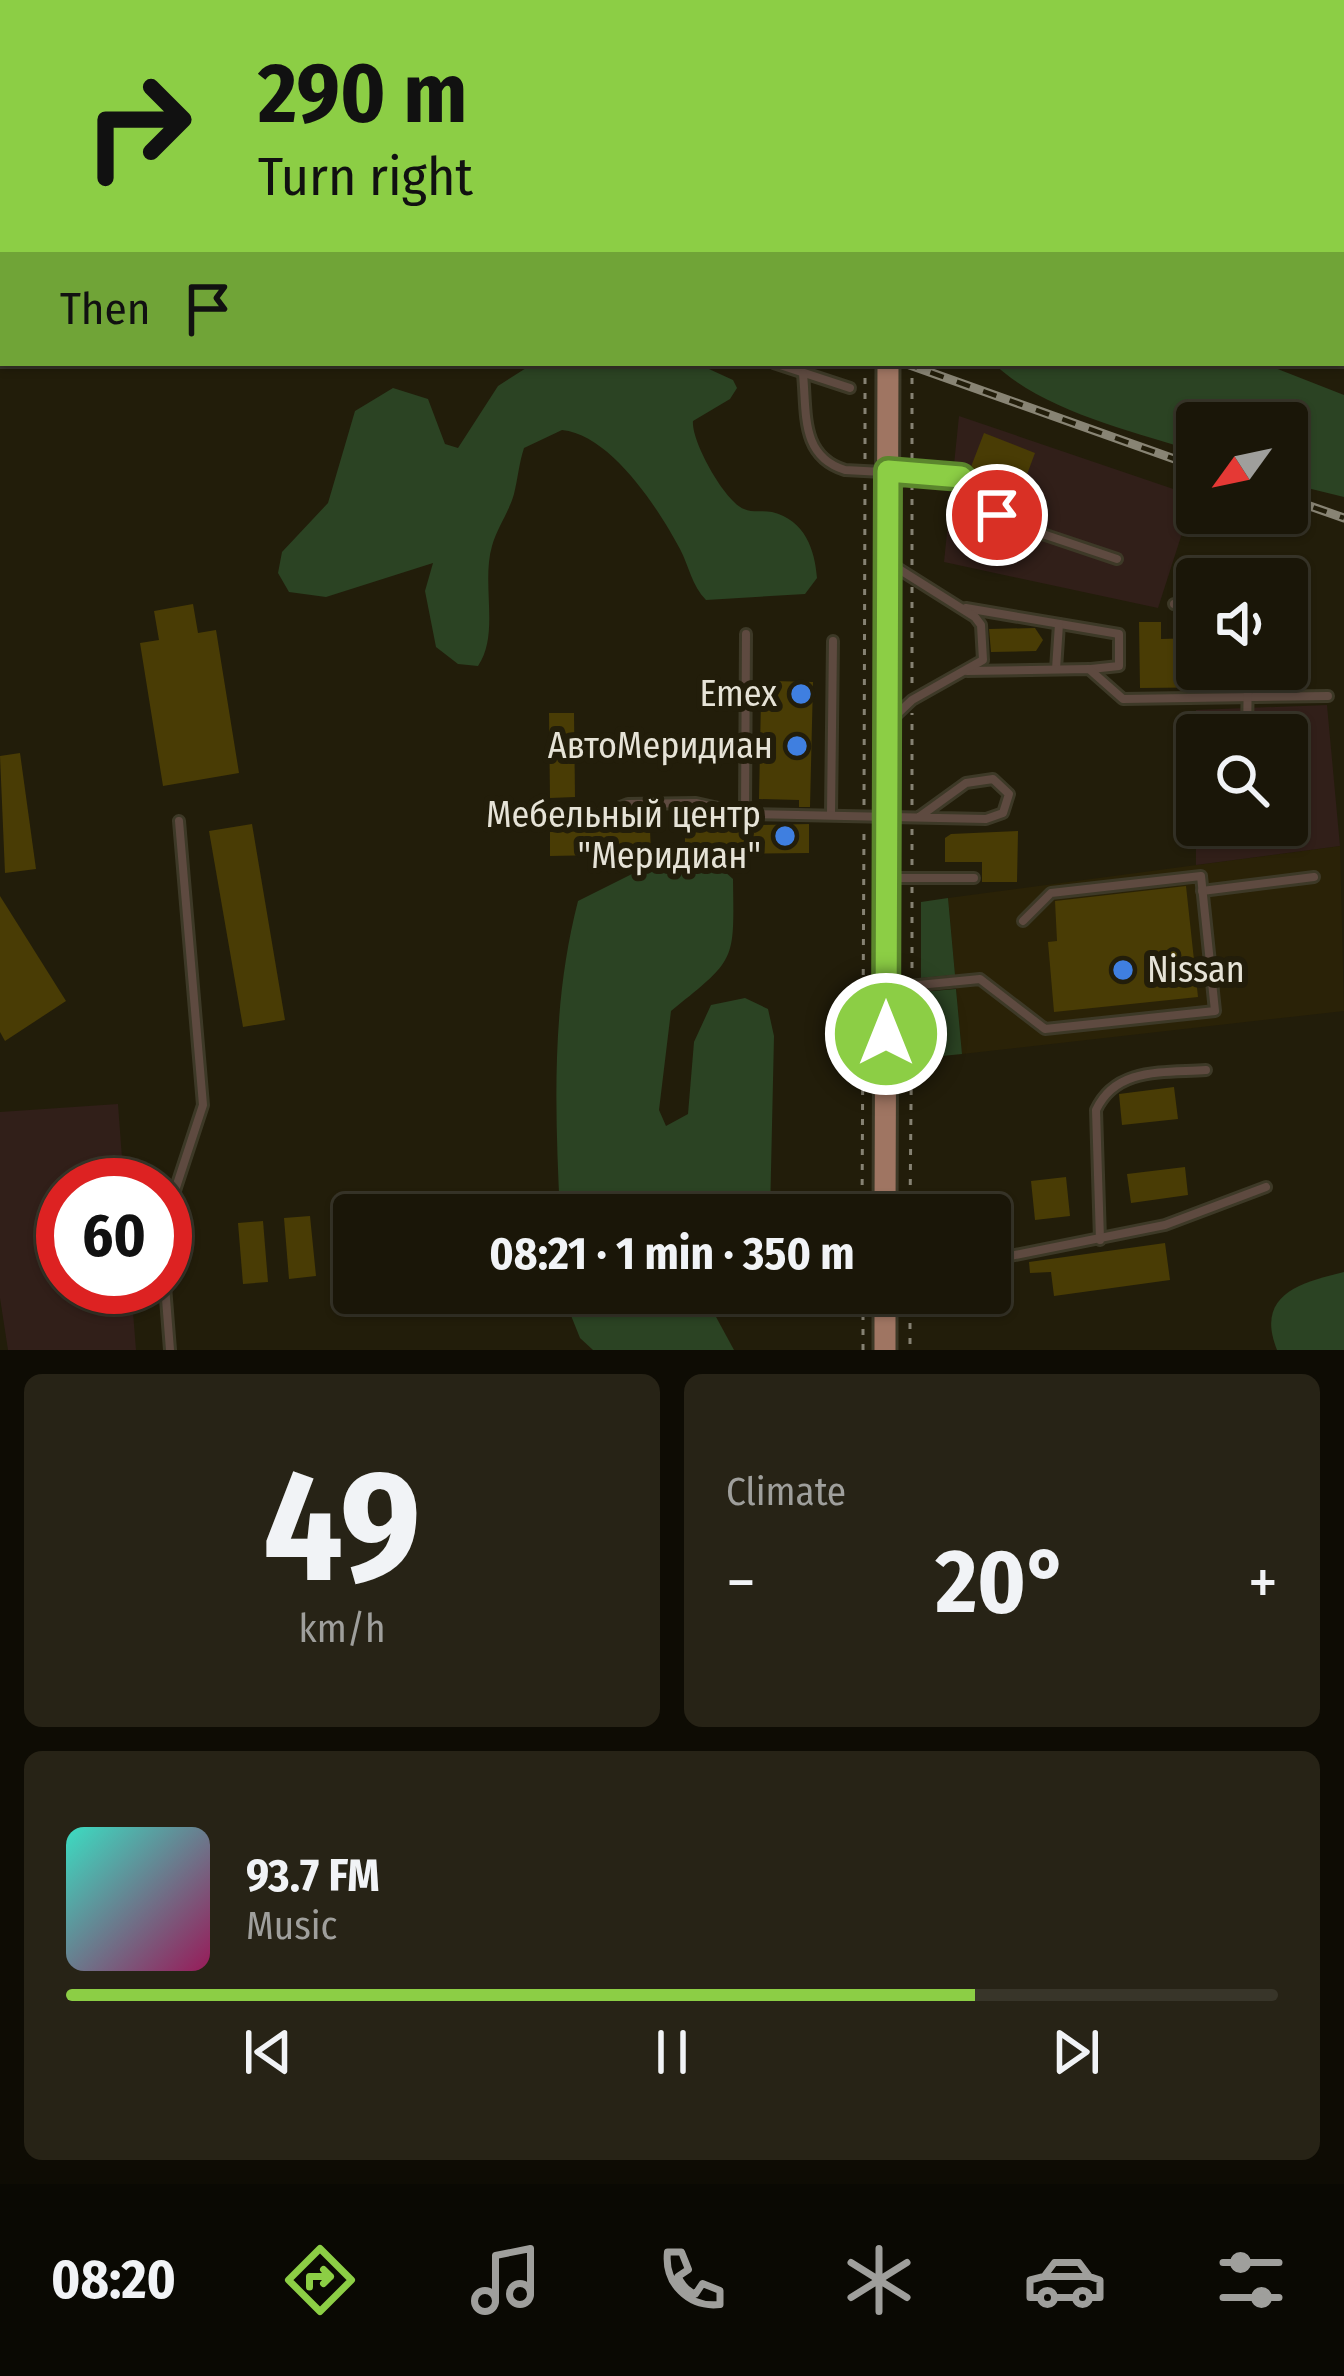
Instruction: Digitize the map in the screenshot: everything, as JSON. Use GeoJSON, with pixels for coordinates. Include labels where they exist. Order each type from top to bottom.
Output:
{"type":"FeatureCollection","features":[{"type":"Feature","properties":{"kind":"main road"},"geometry":{"type":"LineString","coordinates":[[885,1194],[888,561],[877,471],[888,366]]}},
{"type":"Feature","properties":{"kind":"main road"},"geometry":{"type":"LineString","coordinates":[[884,1314],[885,1350]]}},
{"type":"Feature","properties":{"kind":"lane"},"geometry":{"type":"LineString","coordinates":[[782,366],[850,388]]}},
{"type":"Feature","properties":{"kind":"lane"},"geometry":{"type":"LineString","coordinates":[[803,374],[812,450],[836,467],[961,477],[1004,520],[1117,559]]}},
{"type":"Feature","properties":{"kind":"lane"},"geometry":{"type":"LineString","coordinates":[[888,561],[981,625],[983,660],[912,700],[889,724]]}},
{"type":"Feature","properties":{"kind":"lane"},"geometry":{"type":"LineString","coordinates":[[956,606],[1119,634],[1119,666],[967,671]]}},
{"type":"Feature","properties":{"kind":"lane"},"geometry":{"type":"LineString","coordinates":[[1056,669],[1059,624]]}},
{"type":"Feature","properties":{"kind":"lane"},"geometry":{"type":"LineString","coordinates":[[745,814],[746,634]]}},
{"type":"Feature","properties":{"kind":"lane"},"geometry":{"type":"LineString","coordinates":[[831,814],[833,641]]}},
{"type":"Feature","properties":{"kind":"lane"},"geometry":{"type":"LineString","coordinates":[[1089,669],[1123,699],[1328,696]]}},
{"type":"Feature","properties":{"kind":"lane"},"geometry":{"type":"LineString","coordinates":[[1246,714],[1247,690]]}},
{"type":"Feature","properties":{"kind":"lane"},"geometry":{"type":"LineString","coordinates":[[553,816],[598,816],[628,804],[696,803],[745,814],[986,819],[1003,813],[1009,794],[993,779],[973,780],[916,817]]}},
{"type":"Feature","properties":{"kind":"lane"},"geometry":{"type":"LineString","coordinates":[[179,821],[203,1105],[186,1158]]}},
{"type":"Feature","properties":{"kind":"lane"},"geometry":{"type":"LineString","coordinates":[[886,988],[986,981],[1045,1029],[1215,1010],[1201,876],[1051,893],[1023,921]]}},
{"type":"Feature","properties":{"kind":"lane"},"geometry":{"type":"LineString","coordinates":[[1202,891],[1314,877]]}},
{"type":"Feature","properties":{"kind":"lane"},"geometry":{"type":"LineString","coordinates":[[887,878],[974,878]]}},
{"type":"Feature","properties":{"kind":"lane"},"geometry":{"type":"LineString","coordinates":[[1100,1240],[1096,1110],[1103,1096],[1118,1080],[1206,1070]]}},
{"type":"Feature","properties":{"kind":"lane"},"geometry":{"type":"LineString","coordinates":[[1011,1256],[1166,1225],[1266,1187]]}},
{"type":"Feature","properties":{"kind":"lane"},"geometry":{"type":"LineString","coordinates":[[167,1314],[170,1350]]}},
{"type":"Feature","properties":{"kind":"path"},"geometry":{"type":"LineString","coordinates":[[862,1194],[864,814],[877,471],[866,366]]}},
{"type":"Feature","properties":{"kind":"path"},"geometry":{"type":"LineString","coordinates":[[910,1194],[916,817],[912,366]]}},
{"type":"Feature","properties":{"kind":"path"},"geometry":{"type":"LineString","coordinates":[[862,1350],[863,1314]]}},
{"type":"Feature","properties":{"kind":"path"},"geometry":{"type":"LineString","coordinates":[[910,1314],[910,1350]]}},
{"type":"Feature","properties":{"kind":"shaded area"},"geometry":{"type":"Polygon","coordinates":[[[959,416],[1176,490],[1176,534],[1182,534],[1158,608],[944,562],[959,416]]]}},
{"type":"Feature","properties":{"kind":"shaded area"},"geometry":{"type":"Polygon","coordinates":[[[1327,705],[1340,846],[1196,865],[1196,846],[1308,846],[1308,714],[1196,714],[1196,710],[1327,705]]]}},
{"type":"Feature","properties":{"kind":"shaded area"},"geometry":{"type":"Polygon","coordinates":[[[1340,846],[1344,1011],[962,1054],[948,898],[1340,846]]]}},
{"type":"Feature","properties":{"kind":"shaded area"},"geometry":{"type":"Polygon","coordinates":[[[118,1104],[122,1158],[36,1158],[36,1314],[133,1314],[136,1350],[8,1350],[0,1298],[0,1112],[118,1104]]]}},
{"type":"Feature","properties":{"kind":"green space"},"geometry":{"type":"Polygon","coordinates":[[[529,366],[702,366],[733,380],[737,388],[730,399],[693,421],[697,442],[736,504],[783,516],[800,529],[811,547],[817,578],[805,594],[706,600],[671,532],[631,476],[598,445],[562,430],[524,448],[512,501],[492,546],[488,639],[478,666],[458,664],[436,647],[425,591],[433,563],[326,597],[289,592],[278,573],[282,552],[328,503],[355,411],[393,388],[428,399],[445,444],[458,448],[498,386],[529,366]]]}},
{"type":"Feature","properties":{"kind":"green space"},"geometry":{"type":"Polygon","coordinates":[[[997,366],[1270,366],[1344,395],[1344,497],[1308,488],[1308,402],[1176,402],[1176,445],[1037,394],[997,366]]]}},
{"type":"Feature","properties":{"kind":"green space"},"geometry":{"type":"Polygon","coordinates":[[[644,868],[724,871],[733,879],[733,927],[727,956],[709,980],[671,1011],[659,1110],[666,1126],[688,1114],[694,1042],[711,1005],[745,998],[768,1009],[774,1036],[770,1194],[559,1194],[559,1018],[578,901],[644,868]]]}},
{"type":"Feature","properties":{"kind":"green space"},"geometry":{"type":"Polygon","coordinates":[[[948,898],[955,975],[921,978],[921,902],[948,898]]]}},
{"type":"Feature","properties":{"kind":"green space"},"geometry":{"type":"Polygon","coordinates":[[[956,989],[962,1054],[922,1058],[922,992],[956,989]]]}},
{"type":"Feature","properties":{"kind":"green space"},"geometry":{"type":"Polygon","coordinates":[[[1344,1272],[1344,1350],[1277,1350],[1272,1316],[1285,1294],[1344,1272]]]}},
{"type":"Feature","properties":{"kind":"green space"},"geometry":{"type":"Polygon","coordinates":[[[570,1314],[714,1314],[734,1350],[593,1350],[580,1338],[570,1314]]]}},
{"type":"Feature","properties":{"kind":"building"},"geometry":{"type":"Polygon","coordinates":[[[984,433],[1035,453],[1023,485],[985,471],[983,477],[969,472],[984,433]]]}},
{"type":"Feature","properties":{"kind":"building"},"geometry":{"type":"Polygon","coordinates":[[[193,604],[198,633],[216,630],[239,773],[163,786],[140,643],[159,640],[154,611],[193,604]]]}},
{"type":"Feature","properties":{"kind":"building"},"geometry":{"type":"Polygon","coordinates":[[[1139,622],[1161,622],[1161,639],[1176,639],[1176,688],[1140,688],[1139,622]]]}},
{"type":"Feature","properties":{"kind":"building"},"geometry":{"type":"Polygon","coordinates":[[[1035,628],[1043,640],[1036,651],[991,652],[989,629],[1035,628]]]}},
{"type":"Feature","properties":{"kind":"building"},"geometry":{"type":"Polygon","coordinates":[[[773,681],[813,682],[810,807],[799,807],[799,800],[759,799],[761,699],[773,700],[773,681]]]}},
{"type":"Feature","properties":{"kind":"building"},"geometry":{"type":"Polygon","coordinates":[[[549,713],[574,713],[575,797],[550,798],[549,713]]]}},
{"type":"Feature","properties":{"kind":"building"},"geometry":{"type":"Polygon","coordinates":[[[20,753],[36,869],[5,873],[0,756],[20,753]]]}},
{"type":"Feature","properties":{"kind":"building"},"geometry":{"type":"Polygon","coordinates":[[[701,821],[718,821],[718,826],[809,824],[809,853],[698,854],[698,864],[685,864],[685,827],[701,827],[701,821]]]}},
{"type":"Feature","properties":{"kind":"building"},"geometry":{"type":"Polygon","coordinates":[[[252,824],[285,1020],[243,1027],[209,831],[252,824]]]}},
{"type":"Feature","properties":{"kind":"building"},"geometry":{"type":"Polygon","coordinates":[[[650,830],[651,854],[550,856],[550,832],[650,830]]]}},
{"type":"Feature","properties":{"kind":"building"},"geometry":{"type":"Polygon","coordinates":[[[1018,831],[1017,882],[982,882],[982,862],[945,862],[945,838],[951,834],[1018,831]]]}},
{"type":"Feature","properties":{"kind":"building","name":"Nissan"},"geometry":{"type":"Polygon","coordinates":[[[1186,886],[1198,997],[1054,1012],[1048,942],[1057,941],[1055,901],[1186,886]]]}},
{"type":"Feature","properties":{"kind":"building"},"geometry":{"type":"Polygon","coordinates":[[[0,896],[66,1001],[5,1041],[0,1032],[0,896]]]}},
{"type":"Feature","properties":{"kind":"building"},"geometry":{"type":"Polygon","coordinates":[[[1174,1087],[1178,1119],[1122,1125],[1119,1094],[1174,1087]]]}},
{"type":"Feature","properties":{"kind":"building"},"geometry":{"type":"Polygon","coordinates":[[[1185,1167],[1188,1195],[1131,1203],[1127,1174],[1185,1167]]]}},
{"type":"Feature","properties":{"kind":"building"},"geometry":{"type":"Polygon","coordinates":[[[1066,1177],[1070,1216],[1035,1220],[1031,1181],[1066,1177]]]}},
{"type":"Feature","properties":{"kind":"building"},"geometry":{"type":"Polygon","coordinates":[[[310,1216],[316,1276],[289,1279],[284,1218],[310,1216]]]}},
{"type":"Feature","properties":{"kind":"building"},"geometry":{"type":"Polygon","coordinates":[[[263,1221],[268,1282],[243,1284],[238,1223],[263,1221]]]}},
{"type":"Feature","properties":{"kind":"building"},"geometry":{"type":"Polygon","coordinates":[[[1165,1243],[1170,1280],[1054,1296],[1051,1272],[1030,1273],[1029,1262],[1165,1243]]]}},
{"type":"Feature","properties":{"kind":"railway"},"geometry":{"type":"LineString","coordinates":[[912,366],[1176,460]]}},
{"type":"Feature","properties":{"kind":"railway"},"geometry":{"type":"LineString","coordinates":[[1308,505],[1344,518]]}},
{"type":"Feature","properties":{"kind":"place","name":"Emex"},"geometry":{"type":"Point","coordinates":[801,694]}},
{"type":"Feature","properties":{"kind":"place","name":"АвтоМеридиан"},"geometry":{"type":"Point","coordinates":[797,746]}},
{"type":"Feature","properties":{"kind":"place","name":"Мебельный центр \"Меридиан\""},"geometry":{"type":"Point","coordinates":[785,836]}},
{"type":"Feature","properties":{"kind":"place","name":"Nissan"},"geometry":{"type":"Point","coordinates":[1123,970]}},
{"type":"Feature","properties":{"kind":"route"},"geometry":{"type":"LineString","coordinates":[[886,1034],[888,471],[961,477],[997,515]]}}]}
